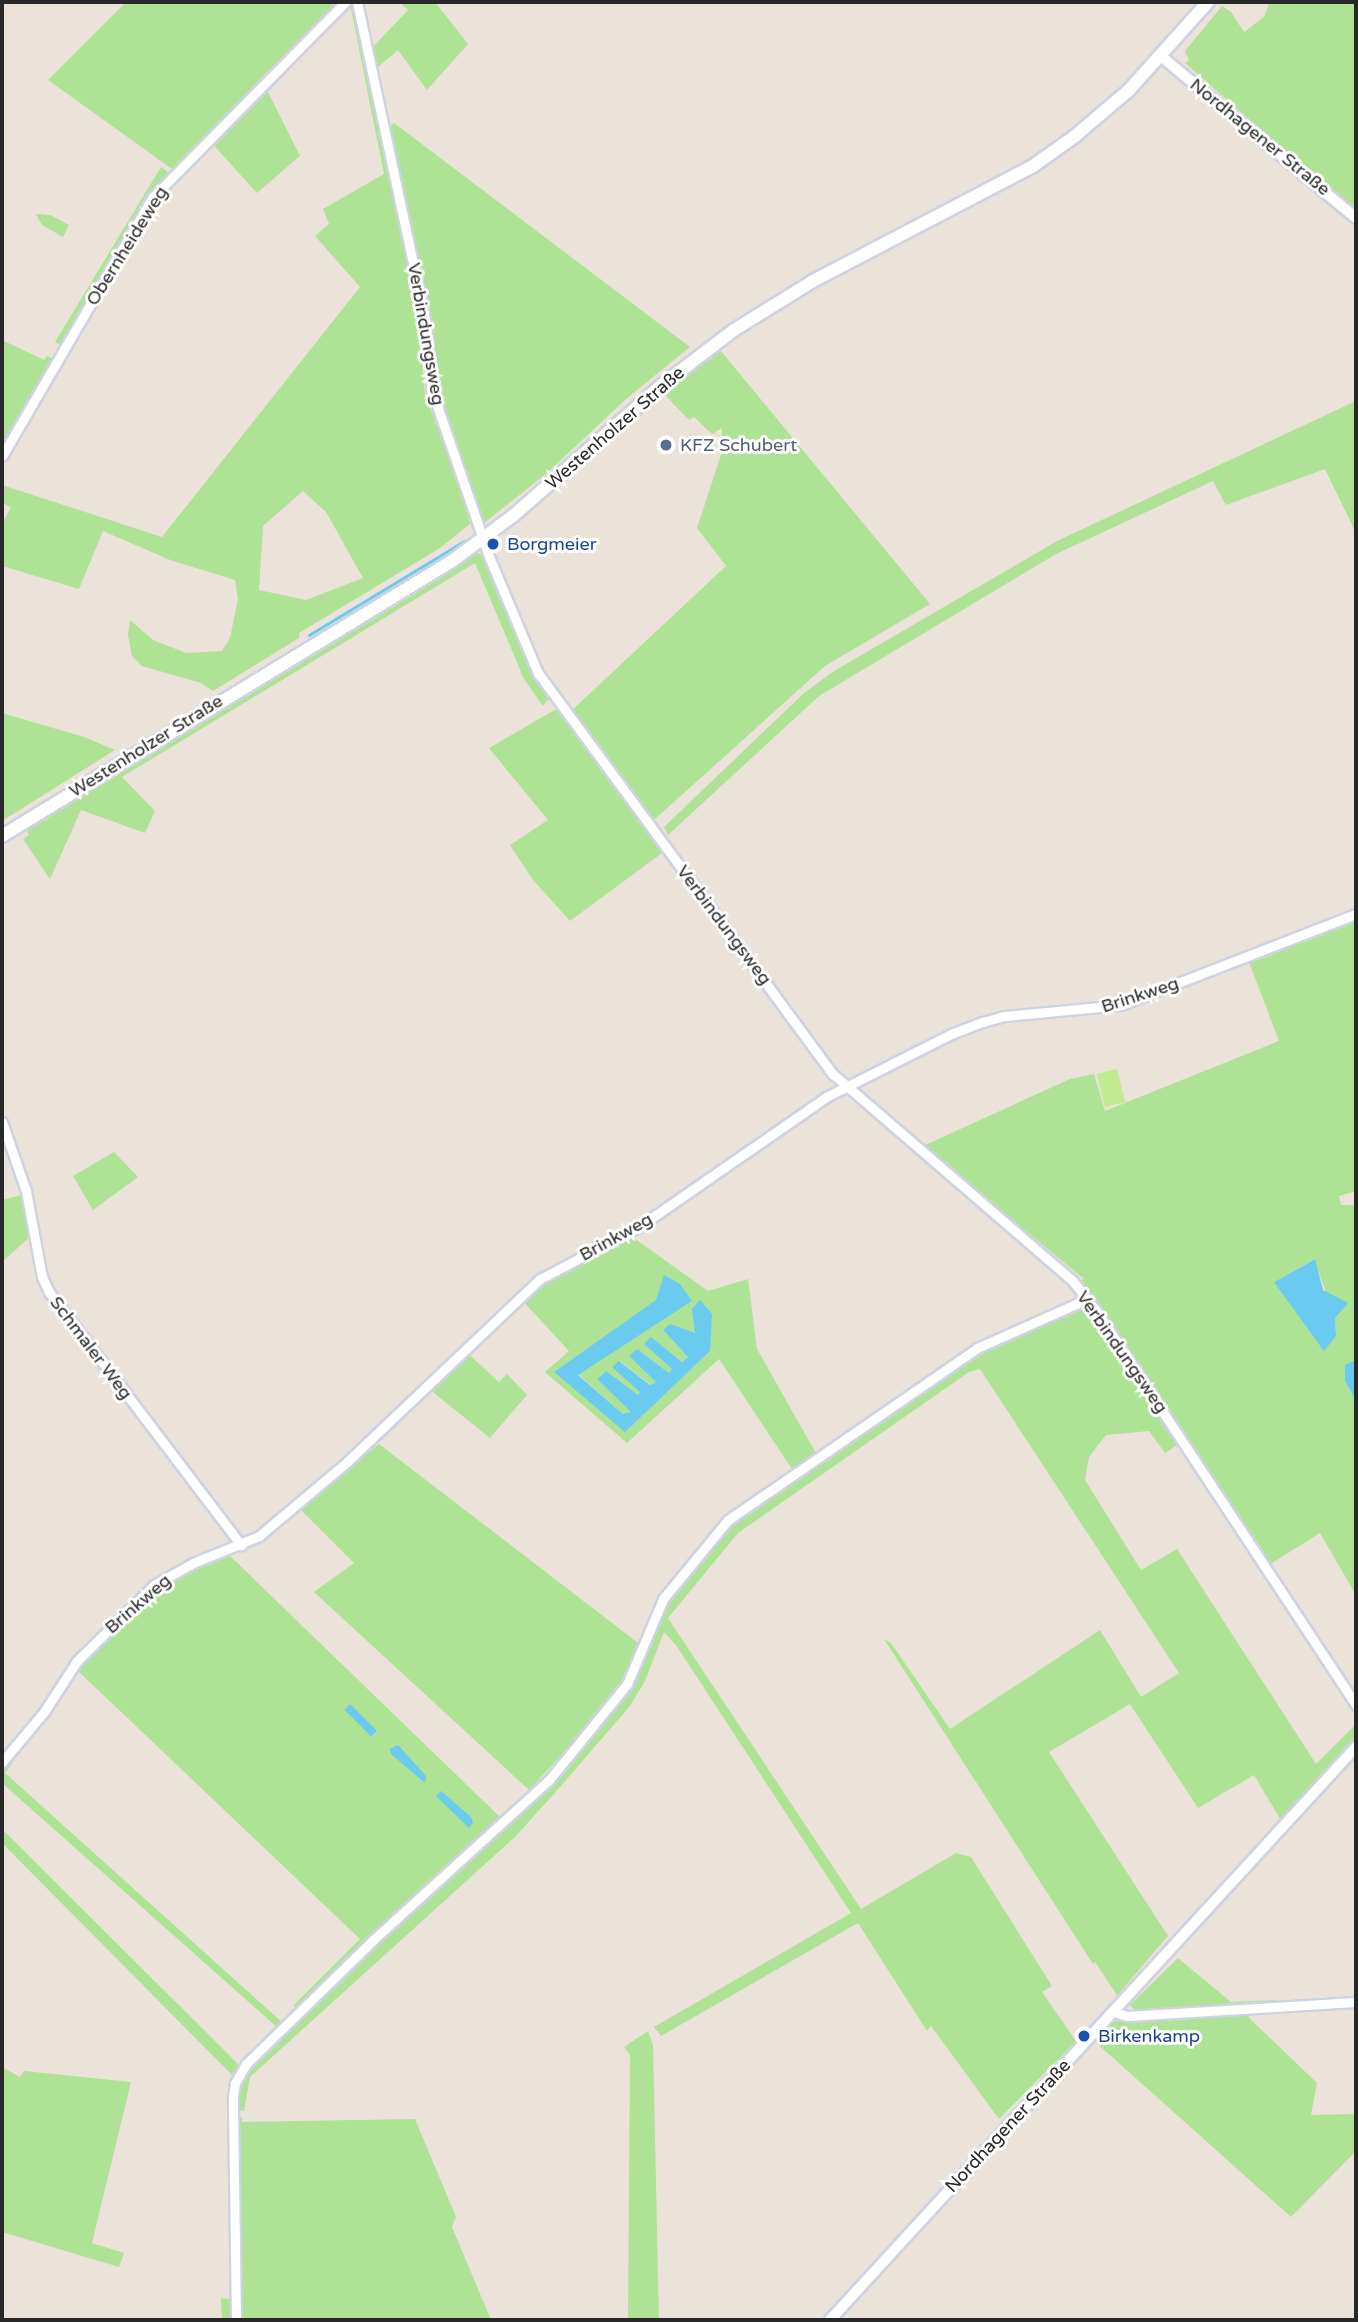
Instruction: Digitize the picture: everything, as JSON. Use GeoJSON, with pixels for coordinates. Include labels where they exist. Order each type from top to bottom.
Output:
{"type":"FeatureCollection","features":[{"type":"Feature","properties":{"kind":"main road","name":"Westenholzer Straße"},"geometry":{"type":"LineString","coordinates":[[2,836],[483,539],[662,385],[734,330],[813,281],[1033,166],[1100,116],[1162,57],[1208,2]]}},
{"type":"Feature","properties":{"kind":"street","name":"Obernheideweg"},"geometry":{"type":"LineString","coordinates":[[2,456],[153,197],[345,2]]}},
{"type":"Feature","properties":{"kind":"street","name":"Verbindungsweg"},"geometry":{"type":"LineString","coordinates":[[357,2],[426,325],[432,391],[483,539],[538,673],[845,1087],[911,1140],[1072,1280],[1356,1705]]}},
{"type":"Feature","properties":{"kind":"street","name":"Nordhagener Straße"},"geometry":{"type":"LineString","coordinates":[[1162,57],[1356,218]]}},
{"type":"Feature","properties":{"kind":"street","name":"Brinkweg"},"geometry":{"type":"LineString","coordinates":[[2,1762],[44,1712],[77,1661],[154,1586],[193,1563],[241,1545],[265,1532],[339,1469],[540,1279],[640,1226],[807,1109],[951,1034],[983,1022],[1004,1016],[1106,1009],[1121,1005],[1356,914]]}},
{"type":"Feature","properties":{"kind":"street","name":"Schmaler Weg"},"geometry":{"type":"LineString","coordinates":[[2,1122],[26,1191],[42,1277],[49,1292],[241,1545]]}},
{"type":"Feature","properties":{"kind":"street"},"geometry":{"type":"LineString","coordinates":[[236,2320],[233,2096],[235,2082],[246,2064],[373,1940],[549,1780],[626,1684],[663,1598],[728,1520],[977,1348],[1087,1299]]}},
{"type":"Feature","properties":{"kind":"street","name":"Nordhagener Straße"},"geometry":{"type":"LineString","coordinates":[[830,2320],[1356,1747]]}},
{"type":"Feature","properties":{"kind":"street"},"geometry":{"type":"LineString","coordinates":[[1114,2012],[1127,2016],[1356,2002]]}},
{"type":"Feature","properties":{"kind":"green space"},"geometry":{"type":"Polygon","coordinates":[[[126,2],[336,2],[172,169],[48,80],[126,2]]]}},
{"type":"Feature","properties":{"kind":"green space"},"geometry":{"type":"Polygon","coordinates":[[[399,2],[435,2],[468,44],[427,90],[398,50],[372,72],[369,51],[408,10],[399,2]]]}},
{"type":"Feature","properties":{"kind":"green space"},"geometry":{"type":"Polygon","coordinates":[[[1269,2],[1356,2],[1356,213],[1185,63],[1189,60],[1185,51],[1222,6],[1231,12],[1244,32],[1265,16],[1269,2]]]}},
{"type":"Feature","properties":{"kind":"green space"},"geometry":{"type":"Polygon","coordinates":[[[354,3],[399,209],[419,327],[425,395],[463,492],[470,524],[440,548],[299,633],[299,638],[213,691],[201,683],[142,666],[132,656],[128,635],[130,620],[153,640],[186,653],[222,651],[230,638],[238,599],[235,580],[170,560],[103,531],[79,589],[2,566],[2,524],[11,507],[2,503],[2,485],[162,537],[360,287],[315,236],[329,224],[323,209],[384,174],[350,4],[354,3]],[[303,491],[263,526],[259,590],[306,600],[363,578],[326,512],[303,491]]]}},
{"type":"Feature","properties":{"kind":"green space"},"geometry":{"type":"Polygon","coordinates":[[[266,88],[300,156],[257,193],[209,140],[266,88]]]}},
{"type":"Feature","properties":{"kind":"green space"},"geometry":{"type":"Polygon","coordinates":[[[394,123],[690,347],[626,399],[547,473],[483,524],[434,391],[411,228],[389,128],[394,123]]]}},
{"type":"Feature","properties":{"kind":"green space"},"geometry":{"type":"Polygon","coordinates":[[[161,167],[168,172],[150,196],[62,346],[55,342],[161,167]]]}},
{"type":"Feature","properties":{"kind":"green space"},"geometry":{"type":"Polygon","coordinates":[[[36,214],[50,215],[69,225],[63,237],[42,225],[36,214]]]}},
{"type":"Feature","properties":{"kind":"green space"},"geometry":{"type":"Polygon","coordinates":[[[2,340],[44,360],[47,356],[54,359],[2,447],[2,340]]]}},
{"type":"Feature","properties":{"kind":"green space"},"geometry":{"type":"Polygon","coordinates":[[[720,350],[930,604],[825,666],[654,820],[649,819],[569,713],[726,566],[697,528],[721,455],[722,428],[712,434],[694,417],[689,420],[664,394],[720,350]]]}},
{"type":"Feature","properties":{"kind":"green space"},"geometry":{"type":"Polygon","coordinates":[[[1356,401],[1356,533],[1325,469],[1226,505],[1213,481],[1056,554],[819,696],[668,835],[664,827],[804,693],[834,671],[1057,541],[1356,401]]]}},
{"type":"Feature","properties":{"kind":"green space"},"geometry":{"type":"Polygon","coordinates":[[[477,553],[485,556],[550,696],[543,706],[524,679],[475,563],[122,777],[155,811],[145,833],[81,810],[50,879],[23,839],[29,835],[25,828],[477,553]]]}},
{"type":"Feature","properties":{"kind":"green space"},"geometry":{"type":"Polygon","coordinates":[[[558,708],[662,853],[570,921],[533,880],[510,845],[548,820],[489,748],[558,708]]]}},
{"type":"Feature","properties":{"kind":"green space"},"geometry":{"type":"Polygon","coordinates":[[[2,713],[84,737],[115,750],[2,821],[2,713]]]}},
{"type":"Feature","properties":{"kind":"green space"},"geometry":{"type":"Polygon","coordinates":[[[1356,918],[1356,1191],[1339,1196],[1341,1205],[1356,1205],[1356,1360],[1345,1366],[1345,1381],[1356,1401],[1356,1595],[1320,1533],[1267,1566],[1256,1542],[1252,1544],[1097,1303],[1079,1281],[1084,1279],[923,1146],[1070,1079],[1094,1074],[1105,1111],[1279,1041],[1249,962],[1356,918]],[[1314,1259],[1274,1282],[1336,1336],[1335,1318],[1314,1259]]]}},
{"type":"Feature","properties":{"kind":"green space"},"geometry":{"type":"Polygon","coordinates":[[[1117,1069],[1125,1102],[1105,1107],[1097,1074],[1117,1069]]]}},
{"type":"Feature","properties":{"kind":"green space"},"geometry":{"type":"Polygon","coordinates":[[[114,1152],[138,1177],[93,1210],[73,1176],[114,1152]]]}},
{"type":"Feature","properties":{"kind":"green space"},"geometry":{"type":"Polygon","coordinates":[[[22,1195],[32,1235],[2,1262],[2,1200],[22,1195]]]}},
{"type":"Feature","properties":{"kind":"green space"},"geometry":{"type":"Polygon","coordinates":[[[631,1236],[708,1291],[748,1279],[757,1349],[817,1455],[794,1472],[719,1359],[627,1443],[545,1372],[569,1351],[521,1299],[557,1273],[631,1236]],[[680,1284],[554,1372],[625,1431],[710,1351],[695,1333],[663,1330],[688,1357],[682,1362],[652,1338],[644,1344],[672,1369],[669,1373],[637,1349],[629,1356],[657,1382],[651,1385],[620,1361],[613,1367],[641,1392],[637,1395],[606,1371],[597,1379],[632,1412],[623,1414],[578,1374],[692,1301],[680,1284]]]}},
{"type":"Feature","properties":{"kind":"green space"},"geometry":{"type":"Polygon","coordinates":[[[1085,1304],[1098,1318],[1177,1445],[1165,1453],[1149,1431],[1106,1435],[1089,1457],[1085,1480],[1141,1570],[1177,1549],[1316,1764],[1356,1724],[1356,1743],[1282,1822],[1254,1775],[1198,1808],[1130,1704],[1049,1752],[1168,1936],[1120,1992],[1122,1996],[1119,1998],[1095,1962],[1093,1964],[884,1639],[891,1643],[950,1729],[1100,1630],[1141,1697],[1179,1673],[980,1369],[969,1372],[738,1533],[668,1618],[861,1909],[956,1853],[971,1857],[1052,1986],[1042,1992],[1076,2041],[999,2119],[931,2026],[927,2031],[858,1923],[661,2036],[654,2027],[851,1913],[676,1645],[664,1632],[645,1681],[630,1706],[560,1787],[516,1836],[250,2077],[244,2111],[235,2110],[237,2083],[248,2066],[384,1934],[550,1782],[637,1674],[666,1600],[729,1523],[976,1352],[1085,1304]]]}},
{"type":"Feature","properties":{"kind":"green space"},"geometry":{"type":"Polygon","coordinates":[[[466,1352],[499,1382],[507,1374],[527,1395],[490,1438],[429,1389],[466,1352]]]}},
{"type":"Feature","properties":{"kind":"green space"},"geometry":{"type":"Polygon","coordinates":[[[379,1444],[642,1646],[631,1672],[616,1693],[613,1691],[568,1748],[529,1790],[314,1592],[354,1563],[299,1508],[379,1444]]]}},
{"type":"Feature","properties":{"kind":"green space"},"geometry":{"type":"Polygon","coordinates":[[[229,1555],[501,1818],[386,1922],[299,2011],[294,2005],[360,1939],[77,1670],[87,1656],[157,1588],[176,1575],[229,1555]]]}},
{"type":"Feature","properties":{"kind":"green space"},"geometry":{"type":"Polygon","coordinates":[[[34,1732],[5,1773],[283,2023],[278,2028],[2,1783],[2,1770],[29,1733],[34,1732]]]}},
{"type":"Feature","properties":{"kind":"green space"},"geometry":{"type":"Polygon","coordinates":[[[2,1829],[241,2067],[235,2078],[2,1843],[2,1829]]]}},
{"type":"Feature","properties":{"kind":"green space"},"geometry":{"type":"Polygon","coordinates":[[[1178,1958],[1231,2002],[1276,2000],[1276,2004],[1136,2012],[1130,2005],[1178,1958]]]}},
{"type":"Feature","properties":{"kind":"green space"},"geometry":{"type":"Polygon","coordinates":[[[1248,2013],[1249,2018],[1317,2083],[1311,2115],[1356,2114],[1356,2151],[1291,2217],[1093,2040],[1111,2027],[1109,2024],[1120,2019],[1248,2013]]]}},
{"type":"Feature","properties":{"kind":"green space"},"geometry":{"type":"Polygon","coordinates":[[[648,2031],[653,2045],[659,2320],[628,2320],[630,2055],[624,2047],[648,2031]]]}},
{"type":"Feature","properties":{"kind":"green space"},"geometry":{"type":"Polygon","coordinates":[[[2,2067],[20,2077],[24,2071],[131,2082],[92,2243],[124,2253],[119,2267],[2,2232],[2,2067]]]}},
{"type":"Feature","properties":{"kind":"green space"},"geometry":{"type":"Polygon","coordinates":[[[236,2117],[242,2117],[242,2122],[415,2119],[456,2217],[452,2227],[491,2320],[238,2320],[236,2117]]]}},
{"type":"Feature","properties":{"kind":"green space"},"geometry":{"type":"Polygon","coordinates":[[[221,2298],[233,2300],[233,2320],[222,2320],[221,2298]]]}},
{"type":"Feature","properties":{"kind":"water"},"geometry":{"type":"Polygon","coordinates":[[[1315,1259],[1323,1290],[1348,1303],[1335,1318],[1336,1336],[1324,1351],[1274,1282],[1315,1259]]]}},
{"type":"Feature","properties":{"kind":"water"},"geometry":{"type":"Polygon","coordinates":[[[664,1275],[680,1284],[692,1301],[578,1375],[623,1414],[631,1412],[597,1379],[606,1371],[638,1395],[640,1392],[612,1367],[619,1361],[650,1385],[656,1382],[629,1356],[637,1349],[669,1373],[672,1369],[644,1344],[651,1337],[682,1362],[688,1357],[663,1330],[670,1324],[695,1333],[692,1309],[700,1300],[712,1314],[710,1351],[625,1432],[554,1372],[656,1300],[664,1275]]]}},
{"type":"Feature","properties":{"kind":"water"},"geometry":{"type":"Polygon","coordinates":[[[1356,1360],[1356,1401],[1345,1381],[1345,1365],[1356,1360]]]}},
{"type":"Feature","properties":{"kind":"water"},"geometry":{"type":"Polygon","coordinates":[[[350,1704],[377,1731],[371,1737],[344,1710],[350,1704]]]}},
{"type":"Feature","properties":{"kind":"water"},"geometry":{"type":"Polygon","coordinates":[[[398,1745],[426,1776],[425,1783],[391,1754],[390,1749],[398,1745]]]}},
{"type":"Feature","properties":{"kind":"water"},"geometry":{"type":"Polygon","coordinates":[[[441,1791],[471,1817],[473,1822],[469,1828],[436,1796],[441,1791]]]}},
{"type":"Feature","properties":{"kind":"waterway"},"geometry":{"type":"LineString","coordinates":[[309,635],[464,541]]}},
{"type":"Feature","properties":{"kind":"place","name":"KFZ Schubert"},"geometry":{"type":"Point","coordinates":[666,445]}},
{"type":"Feature","properties":{"kind":"place","name":"Borgmeier"},"geometry":{"type":"Point","coordinates":[493,544]}},
{"type":"Feature","properties":{"kind":"place","name":"Birkenkamp"},"geometry":{"type":"Point","coordinates":[1084,2036]}}]}
